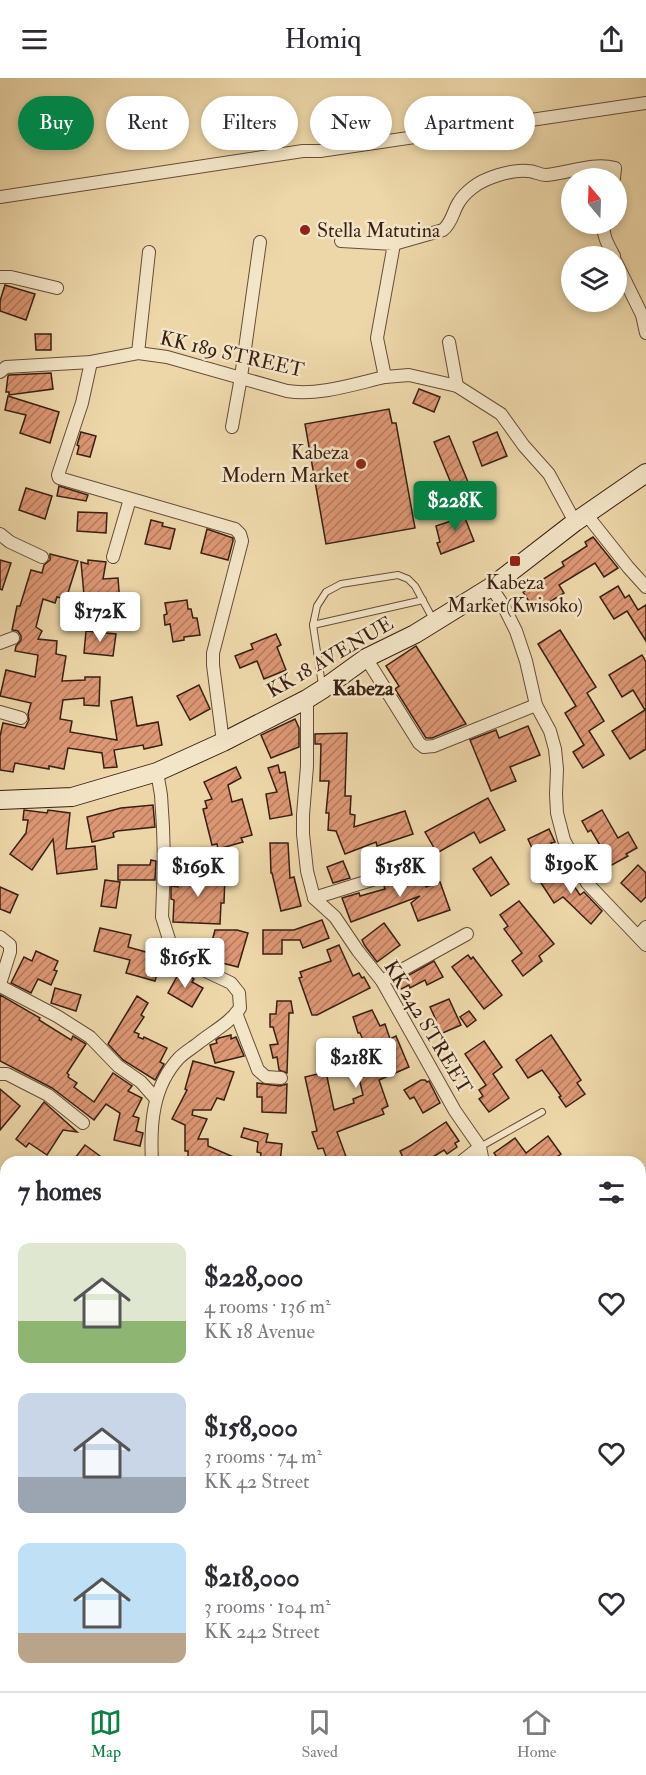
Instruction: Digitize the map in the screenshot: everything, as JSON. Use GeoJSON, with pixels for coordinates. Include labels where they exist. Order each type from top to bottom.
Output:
{"type":"FeatureCollection","features":[{"type":"Feature","properties":{"kind":"main road","name":"KK 18 AVENUE"},"geometry":{"type":"LineString","coordinates":[[0,800],[72,797],[157,772],[223,742],[307,699],[366,658],[415,634],[492,587],[580,518],[646,473]]}},
{"type":"Feature","properties":{"kind":"street"},"geometry":{"type":"LineString","coordinates":[[0,197],[291,152],[320,151],[646,103]]}},
{"type":"Feature","properties":{"kind":"street"},"geometry":{"type":"LineString","coordinates":[[577,168],[606,166],[615,168]]}},
{"type":"Feature","properties":{"kind":"street"},"geometry":{"type":"LineString","coordinates":[[341,241],[394,244],[443,230],[464,195],[484,180],[502,174],[528,171],[545,175],[561,172]]}},
{"type":"Feature","properties":{"kind":"street"},"geometry":{"type":"LineString","coordinates":[[232,427],[260,242]]}},
{"type":"Feature","properties":{"kind":"street"},"geometry":{"type":"LineString","coordinates":[[385,377],[377,338],[394,244]]}},
{"type":"Feature","properties":{"kind":"street"},"geometry":{"type":"LineString","coordinates":[[138,353],[149,252]]}},
{"type":"Feature","properties":{"kind":"street"},"geometry":{"type":"LineString","coordinates":[[0,277],[11,277],[57,288]]}},
{"type":"Feature","properties":{"kind":"street"},"geometry":{"type":"LineString","coordinates":[[627,284],[642,315],[646,333]]}},
{"type":"Feature","properties":{"kind":"street"},"geometry":{"type":"LineString","coordinates":[[450,342],[457,386]]}},
{"type":"Feature","properties":{"kind":"street","name":"KK 189 STREET"},"geometry":{"type":"LineString","coordinates":[[0,372],[11,366],[91,362],[138,353],[167,357],[298,393],[338,388],[385,377],[409,375],[457,386],[501,414],[524,446],[549,474],[580,518],[646,587]]}},
{"type":"Feature","properties":{"kind":"street"},"geometry":{"type":"LineString","coordinates":[[91,362],[82,403],[58,475],[59,478],[235,528],[240,534],[242,541],[213,653],[223,742]]}},
{"type":"Feature","properties":{"kind":"street"},"geometry":{"type":"LineString","coordinates":[[113,557],[129,499]]}},
{"type":"Feature","properties":{"kind":"street"},"geometry":{"type":"LineString","coordinates":[[0,534],[10,542],[42,557]]}},
{"type":"Feature","properties":{"kind":"street"},"geometry":{"type":"LineString","coordinates":[[492,587],[516,631],[537,705],[550,731],[557,769],[557,813],[564,840],[587,883],[643,936]]}},
{"type":"Feature","properties":{"kind":"street"},"geometry":{"type":"LineString","coordinates":[[0,642],[13,638]]}},
{"type":"Feature","properties":{"kind":"street"},"geometry":{"type":"LineString","coordinates":[[366,658],[419,743],[424,747],[434,746],[537,705]]}},
{"type":"Feature","properties":{"kind":"street"},"geometry":{"type":"LineString","coordinates":[[307,699],[307,766],[303,834],[307,871],[314,898],[394,873]]}},
{"type":"Feature","properties":{"kind":"street"},"geometry":{"type":"LineString","coordinates":[[0,712],[21,717]]}},
{"type":"Feature","properties":{"kind":"street"},"geometry":{"type":"LineString","coordinates":[[152,1156],[152,1118],[159,1087],[169,1070],[180,1057],[240,1008],[239,993],[231,983],[178,958],[172,950],[162,916],[163,827],[157,772]]}},
{"type":"Feature","properties":{"kind":"street","name":"KK 242 STREET"},"geometry":{"type":"LineString","coordinates":[[314,898],[335,917],[382,981],[455,1111],[480,1147]]}},
{"type":"Feature","properties":{"kind":"street"},"geometry":{"type":"LineString","coordinates":[[382,981],[467,934]]}},
{"type":"Feature","properties":{"kind":"street"},"geometry":{"type":"LineString","coordinates":[[0,937],[10,945],[10,951],[0,985],[90,1037],[118,1066],[141,1082],[156,1100]]}},
{"type":"Feature","properties":{"kind":"street"},"geometry":{"type":"LineString","coordinates":[[236,1013],[258,1070],[266,1077],[281,1078]]}},
{"type":"Feature","properties":{"kind":"street"},"geometry":{"type":"LineString","coordinates":[[0,1074],[7,1074],[48,1095],[83,1123]]}},
{"type":"Feature","properties":{"kind":"street"},"geometry":{"type":"LineString","coordinates":[[469,1156],[480,1147],[482,1156]]}},
{"type":"Feature","properties":{"kind":"lane"},"geometry":{"type":"LineString","coordinates":[[323,689],[313,625],[317,606],[326,592],[341,584],[398,575],[408,579],[415,586],[435,622]]}},
{"type":"Feature","properties":{"kind":"lane"},"geometry":{"type":"LineString","coordinates":[[313,625],[423,600]]}},
{"type":"Feature","properties":{"kind":"lane"},"geometry":{"type":"LineString","coordinates":[[480,1147],[542,1112]]}},
{"type":"Feature","properties":{"kind":"building"},"geometry":{"type":"Polygon","coordinates":[[[5,285],[35,294],[26,320],[0,311],[0,301],[5,285]]]}},
{"type":"Feature","properties":{"kind":"building"},"geometry":{"type":"Polygon","coordinates":[[[35,334],[51,334],[51,350],[36,350],[35,334]]]}},
{"type":"Feature","properties":{"kind":"building"},"geometry":{"type":"Polygon","coordinates":[[[51,373],[53,389],[9,395],[9,392],[6,392],[9,375],[51,373]]]}},
{"type":"Feature","properties":{"kind":"building"},"geometry":{"type":"Polygon","coordinates":[[[419,389],[440,397],[434,412],[413,403],[419,389]]]}},
{"type":"Feature","properties":{"kind":"building"},"geometry":{"type":"Polygon","coordinates":[[[8,396],[59,412],[50,443],[20,433],[26,415],[5,410],[8,396]]]}},
{"type":"Feature","properties":{"kind":"building"},"geometry":{"type":"Polygon","coordinates":[[[389,409],[392,423],[396,423],[415,528],[326,544],[305,424],[389,409]]]}},
{"type":"Feature","properties":{"kind":"building"},"geometry":{"type":"Polygon","coordinates":[[[81,432],[96,436],[90,457],[77,454],[81,432]]]}},
{"type":"Feature","properties":{"kind":"building"},"geometry":{"type":"Polygon","coordinates":[[[497,432],[507,456],[482,466],[473,442],[497,432]]]}},
{"type":"Feature","properties":{"kind":"building"},"geometry":{"type":"Polygon","coordinates":[[[449,436],[468,482],[453,488],[434,442],[449,436]]]}},
{"type":"Feature","properties":{"kind":"building"},"geometry":{"type":"Polygon","coordinates":[[[59,486],[88,495],[86,501],[57,496],[59,486]]]}},
{"type":"Feature","properties":{"kind":"building"},"geometry":{"type":"Polygon","coordinates":[[[26,488],[52,496],[45,519],[19,510],[26,488]]]}},
{"type":"Feature","properties":{"kind":"building"},"geometry":{"type":"Polygon","coordinates":[[[467,506],[471,516],[465,518],[474,541],[441,554],[437,543],[440,542],[436,526],[454,520],[451,513],[467,506]]]}},
{"type":"Feature","properties":{"kind":"building"},"geometry":{"type":"Polygon","coordinates":[[[78,512],[107,513],[106,533],[77,531],[78,512]]]}},
{"type":"Feature","properties":{"kind":"building"},"geometry":{"type":"Polygon","coordinates":[[[151,520],[175,529],[170,549],[145,544],[151,520]]]}},
{"type":"Feature","properties":{"kind":"building"},"geometry":{"type":"Polygon","coordinates":[[[207,529],[233,538],[228,560],[201,553],[207,529]]]}},
{"type":"Feature","properties":{"kind":"building"},"geometry":{"type":"Polygon","coordinates":[[[593,537],[618,568],[604,577],[595,563],[559,585],[564,593],[535,611],[523,592],[564,566],[562,562],[587,546],[585,542],[593,537]]]}},
{"type":"Feature","properties":{"kind":"building"},"geometry":{"type":"Polygon","coordinates":[[[50,554],[78,561],[66,599],[57,597],[55,603],[43,599],[36,627],[42,631],[38,639],[57,641],[56,654],[66,656],[62,681],[100,677],[99,706],[84,705],[84,698],[63,700],[60,719],[72,721],[70,732],[117,740],[111,701],[132,697],[137,726],[158,722],[162,745],[144,749],[143,745],[114,750],[117,767],[104,768],[102,753],[68,748],[64,769],[49,766],[49,769],[15,763],[13,772],[0,770],[0,736],[3,723],[25,728],[29,720],[31,703],[0,696],[6,670],[35,677],[38,655],[15,651],[21,640],[18,631],[12,630],[17,606],[20,606],[31,570],[42,573],[44,565],[50,560],[50,554]]]}},
{"type":"Feature","properties":{"kind":"building"},"geometry":{"type":"Polygon","coordinates":[[[0,560],[11,563],[2,590],[0,589],[0,560]]]}},
{"type":"Feature","properties":{"kind":"building"},"geometry":{"type":"Polygon","coordinates":[[[88,560],[106,562],[103,579],[118,578],[120,604],[85,606],[81,562],[88,564],[88,560]]]}},
{"type":"Feature","properties":{"kind":"building"},"geometry":{"type":"Polygon","coordinates":[[[618,586],[625,598],[629,595],[638,610],[646,605],[646,641],[627,611],[614,619],[600,597],[618,586]]]}},
{"type":"Feature","properties":{"kind":"building"},"geometry":{"type":"Polygon","coordinates":[[[187,600],[188,609],[191,609],[193,618],[197,618],[200,635],[184,637],[184,640],[173,642],[170,624],[165,625],[164,615],[167,614],[165,603],[187,600]]]}},
{"type":"Feature","properties":{"kind":"building"},"geometry":{"type":"Polygon","coordinates":[[[560,630],[596,687],[587,693],[604,721],[589,731],[604,755],[583,768],[573,752],[584,745],[565,713],[576,706],[538,644],[560,630]]]}},
{"type":"Feature","properties":{"kind":"building"},"geometry":{"type":"Polygon","coordinates":[[[86,631],[116,634],[113,656],[84,653],[86,631]]]}},
{"type":"Feature","properties":{"kind":"building"},"geometry":{"type":"Polygon","coordinates":[[[276,634],[281,645],[277,647],[286,670],[264,679],[257,661],[240,668],[235,656],[253,649],[251,644],[276,634]]]}},
{"type":"Feature","properties":{"kind":"building"},"geometry":{"type":"Polygon","coordinates":[[[416,646],[466,724],[432,738],[426,738],[395,689],[399,686],[386,666],[416,646]]]}},
{"type":"Feature","properties":{"kind":"building"},"geometry":{"type":"Polygon","coordinates":[[[642,655],[646,662],[646,749],[630,759],[612,731],[645,710],[633,690],[622,697],[609,675],[642,655]]]}},
{"type":"Feature","properties":{"kind":"building"},"geometry":{"type":"Polygon","coordinates":[[[199,685],[210,709],[190,720],[177,696],[199,685]]]}},
{"type":"Feature","properties":{"kind":"building"},"geometry":{"type":"Polygon","coordinates":[[[295,719],[299,728],[299,747],[271,758],[261,735],[295,719]]]}},
{"type":"Feature","properties":{"kind":"building"},"geometry":{"type":"Polygon","coordinates":[[[528,726],[540,755],[510,767],[516,781],[491,791],[470,740],[496,730],[499,738],[528,726]]]}},
{"type":"Feature","properties":{"kind":"building"},"geometry":{"type":"Polygon","coordinates":[[[347,733],[345,796],[351,796],[350,814],[355,815],[354,827],[405,811],[413,834],[377,846],[376,842],[345,854],[336,831],[328,830],[329,813],[326,813],[329,781],[320,781],[321,744],[315,744],[315,734],[347,733]]]}},
{"type":"Feature","properties":{"kind":"building"},"geometry":{"type":"Polygon","coordinates":[[[278,765],[280,773],[285,772],[292,815],[270,819],[266,794],[277,792],[268,768],[278,765]]]}},
{"type":"Feature","properties":{"kind":"building"},"geometry":{"type":"Polygon","coordinates":[[[236,767],[241,778],[228,785],[232,802],[242,799],[252,835],[241,838],[243,842],[218,849],[217,844],[212,845],[203,809],[207,808],[205,801],[212,799],[204,782],[236,767]]]}},
{"type":"Feature","properties":{"kind":"building"},"geometry":{"type":"Polygon","coordinates":[[[488,798],[505,830],[480,843],[474,832],[437,853],[425,832],[488,798]]]}},
{"type":"Feature","properties":{"kind":"building"},"geometry":{"type":"Polygon","coordinates":[[[153,805],[155,827],[117,831],[113,833],[114,837],[92,842],[87,817],[121,808],[153,805]]]}},
{"type":"Feature","properties":{"kind":"building"},"geometry":{"type":"Polygon","coordinates":[[[24,810],[70,813],[66,849],[95,846],[97,869],[57,874],[53,839],[32,870],[10,854],[26,833],[28,820],[23,820],[24,810]]]}},
{"type":"Feature","properties":{"kind":"building"},"geometry":{"type":"Polygon","coordinates":[[[602,810],[618,838],[628,832],[637,848],[610,866],[605,856],[600,859],[595,850],[601,847],[591,830],[588,832],[582,821],[602,810]]]}},
{"type":"Feature","properties":{"kind":"building"},"geometry":{"type":"Polygon","coordinates":[[[549,829],[555,842],[551,843],[556,853],[539,864],[528,839],[549,829]]]}},
{"type":"Feature","properties":{"kind":"building"},"geometry":{"type":"Polygon","coordinates":[[[270,843],[288,843],[290,878],[294,877],[301,906],[281,911],[271,873],[270,843]]]}},
{"type":"Feature","properties":{"kind":"building"},"geometry":{"type":"Polygon","coordinates":[[[491,857],[509,884],[491,896],[473,869],[491,857]]]}},
{"type":"Feature","properties":{"kind":"building"},"geometry":{"type":"Polygon","coordinates":[[[151,860],[156,861],[155,880],[118,880],[118,865],[150,865],[151,860]]]}},
{"type":"Feature","properties":{"kind":"building"},"geometry":{"type":"Polygon","coordinates":[[[343,861],[350,878],[333,883],[327,867],[343,861]]]}},
{"type":"Feature","properties":{"kind":"building"},"geometry":{"type":"Polygon","coordinates":[[[638,865],[646,873],[646,897],[641,902],[621,883],[638,865]]]}},
{"type":"Feature","properties":{"kind":"building"},"geometry":{"type":"Polygon","coordinates":[[[420,866],[426,887],[440,882],[450,910],[418,921],[411,903],[420,896],[351,922],[342,898],[385,889],[384,886],[407,879],[404,870],[420,866]]]}},
{"type":"Feature","properties":{"kind":"building"},"geometry":{"type":"Polygon","coordinates":[[[561,867],[580,895],[584,892],[602,911],[591,924],[563,897],[554,903],[541,883],[561,867]]]}},
{"type":"Feature","properties":{"kind":"building"},"geometry":{"type":"Polygon","coordinates":[[[178,873],[225,875],[224,903],[221,903],[220,924],[173,922],[174,900],[171,899],[171,886],[178,887],[178,873]]]}},
{"type":"Feature","properties":{"kind":"building"},"geometry":{"type":"Polygon","coordinates":[[[105,880],[120,882],[116,908],[101,906],[105,880]]]}},
{"type":"Feature","properties":{"kind":"building"},"geometry":{"type":"Polygon","coordinates":[[[0,887],[18,895],[10,913],[0,909],[0,887]]]}},
{"type":"Feature","properties":{"kind":"building"},"geometry":{"type":"Polygon","coordinates":[[[519,901],[554,944],[539,956],[542,961],[523,976],[512,961],[522,953],[504,929],[508,926],[500,915],[519,901]]]}},
{"type":"Feature","properties":{"kind":"building"},"geometry":{"type":"Polygon","coordinates":[[[322,920],[329,938],[303,948],[300,940],[282,940],[282,954],[263,954],[263,930],[294,930],[322,920]]]}},
{"type":"Feature","properties":{"kind":"building"},"geometry":{"type":"Polygon","coordinates":[[[384,923],[400,945],[377,962],[362,940],[384,923]]]}},
{"type":"Feature","properties":{"kind":"building"},"geometry":{"type":"Polygon","coordinates":[[[100,928],[131,935],[128,947],[146,952],[147,949],[163,953],[155,981],[126,973],[130,960],[94,951],[100,928]]]}},
{"type":"Feature","properties":{"kind":"building"},"geometry":{"type":"Polygon","coordinates":[[[215,930],[237,930],[248,933],[238,967],[210,960],[215,946],[211,945],[215,930]]]}},
{"type":"Feature","properties":{"kind":"building"},"geometry":{"type":"Polygon","coordinates":[[[339,945],[353,976],[359,973],[370,988],[317,1015],[312,1015],[299,978],[302,977],[300,972],[331,961],[327,950],[339,945]]]}},
{"type":"Feature","properties":{"kind":"building"},"geometry":{"type":"Polygon","coordinates":[[[36,951],[58,961],[54,970],[57,971],[51,985],[38,979],[31,993],[11,983],[24,957],[32,961],[36,951]]]}},
{"type":"Feature","properties":{"kind":"building"},"geometry":{"type":"Polygon","coordinates":[[[468,955],[471,959],[473,957],[502,995],[484,1009],[452,967],[468,955]]]}},
{"type":"Feature","properties":{"kind":"building"},"geometry":{"type":"Polygon","coordinates":[[[434,961],[443,977],[427,985],[425,980],[410,988],[409,985],[397,991],[393,984],[434,961]]]}},
{"type":"Feature","properties":{"kind":"building"},"geometry":{"type":"Polygon","coordinates":[[[180,971],[194,979],[192,982],[203,988],[192,1007],[168,993],[180,971]]]}},
{"type":"Feature","properties":{"kind":"building"},"geometry":{"type":"Polygon","coordinates":[[[55,988],[81,995],[76,1011],[51,1003],[55,988]]]}},
{"type":"Feature","properties":{"kind":"building"},"geometry":{"type":"Polygon","coordinates":[[[0,995],[40,1018],[39,1020],[71,1040],[73,1036],[86,1044],[67,1073],[68,1077],[77,1083],[74,1087],[94,1102],[113,1073],[132,1086],[128,1091],[142,1098],[133,1116],[139,1118],[136,1131],[143,1133],[140,1146],[114,1140],[120,1113],[106,1104],[94,1120],[52,1088],[0,1061],[0,995]]]}},
{"type":"Feature","properties":{"kind":"building"},"geometry":{"type":"Polygon","coordinates":[[[137,996],[148,1003],[141,1015],[144,1017],[134,1032],[139,1034],[138,1037],[143,1039],[144,1037],[167,1048],[160,1062],[164,1064],[155,1080],[123,1060],[108,1044],[137,996]]]}},
{"type":"Feature","properties":{"kind":"building"},"geometry":{"type":"Polygon","coordinates":[[[449,999],[461,1025],[438,1035],[432,1021],[436,1020],[430,1007],[449,999]]]}},
{"type":"Feature","properties":{"kind":"building"},"geometry":{"type":"Polygon","coordinates":[[[277,1001],[291,1001],[293,1013],[289,1013],[287,1073],[279,1070],[277,1057],[273,1058],[270,1045],[278,1044],[273,1027],[270,1027],[270,1014],[276,1014],[277,1001]]]}},
{"type":"Feature","properties":{"kind":"building"},"geometry":{"type":"Polygon","coordinates":[[[372,1010],[380,1026],[385,1024],[390,1039],[396,1036],[409,1067],[379,1080],[388,1106],[382,1109],[384,1114],[337,1132],[346,1156],[326,1156],[323,1148],[318,1149],[312,1132],[317,1131],[305,1077],[326,1072],[334,1110],[354,1103],[353,1099],[363,1095],[359,1078],[374,1074],[367,1057],[370,1056],[358,1033],[353,1017],[372,1010]]]}},
{"type":"Feature","properties":{"kind":"building"},"geometry":{"type":"Polygon","coordinates":[[[469,1011],[476,1020],[467,1027],[460,1017],[469,1011]]]}},
{"type":"Feature","properties":{"kind":"building"},"geometry":{"type":"Polygon","coordinates":[[[231,1035],[231,1039],[236,1037],[244,1056],[215,1063],[210,1045],[217,1043],[216,1040],[219,1038],[231,1035]]]}},
{"type":"Feature","properties":{"kind":"building"},"geometry":{"type":"Polygon","coordinates":[[[551,1035],[581,1080],[577,1083],[585,1094],[566,1107],[542,1070],[528,1078],[516,1060],[551,1035]]]}},
{"type":"Feature","properties":{"kind":"building"},"geometry":{"type":"Polygon","coordinates":[[[484,1041],[502,1067],[493,1074],[509,1098],[489,1112],[479,1099],[483,1096],[479,1090],[486,1085],[465,1054],[484,1041]]]}},
{"type":"Feature","properties":{"kind":"building"},"geometry":{"type":"Polygon","coordinates":[[[193,1061],[234,1072],[224,1100],[217,1098],[211,1110],[193,1110],[192,1115],[207,1119],[198,1139],[208,1139],[208,1146],[231,1156],[188,1156],[188,1151],[185,1151],[185,1125],[172,1119],[187,1090],[185,1089],[193,1061]]]}},
{"type":"Feature","properties":{"kind":"building"},"geometry":{"type":"Polygon","coordinates":[[[421,1080],[429,1081],[440,1103],[423,1113],[414,1097],[410,1099],[404,1090],[421,1080]]]}},
{"type":"Feature","properties":{"kind":"building"},"geometry":{"type":"Polygon","coordinates":[[[257,1083],[280,1086],[287,1084],[286,1113],[262,1112],[262,1097],[257,1097],[257,1083]]]}},
{"type":"Feature","properties":{"kind":"building"},"geometry":{"type":"Polygon","coordinates":[[[0,1089],[20,1106],[0,1130],[0,1089]]]}},
{"type":"Feature","properties":{"kind":"building"},"geometry":{"type":"Polygon","coordinates":[[[44,1102],[77,1132],[63,1130],[47,1155],[29,1143],[26,1147],[16,1139],[44,1102]]]}},
{"type":"Feature","properties":{"kind":"building"},"geometry":{"type":"Polygon","coordinates":[[[446,1122],[459,1141],[455,1143],[457,1147],[447,1154],[444,1150],[434,1156],[402,1156],[400,1151],[446,1122]]]}},
{"type":"Feature","properties":{"kind":"building"},"geometry":{"type":"Polygon","coordinates":[[[244,1128],[268,1134],[266,1142],[282,1144],[281,1156],[261,1156],[261,1153],[257,1152],[258,1142],[241,1137],[244,1128]]]}},
{"type":"Feature","properties":{"kind":"building"},"geometry":{"type":"Polygon","coordinates":[[[548,1136],[561,1154],[558,1156],[496,1156],[494,1153],[515,1138],[526,1153],[548,1136]]]}},
{"type":"Feature","properties":{"kind":"building"},"geometry":{"type":"Polygon","coordinates":[[[85,1145],[100,1156],[77,1156],[85,1145]]]}},
{"type":"Feature","properties":{"kind":"place","name":"Stella Matutina"},"geometry":{"type":"Point","coordinates":[305,230]}},
{"type":"Feature","properties":{"kind":"place","name":"Kabeza Modern Market"},"geometry":{"type":"Point","coordinates":[361,464]}},
{"type":"Feature","properties":{"kind":"place","name":"Kabeza Market(Kwisoko)"},"geometry":{"type":"Point","coordinates":[515,561]}},
{"type":"Feature","properties":{"kind":"district","name":"Kabeza"},"geometry":{"type":"Point","coordinates":[363,688]}}]}
